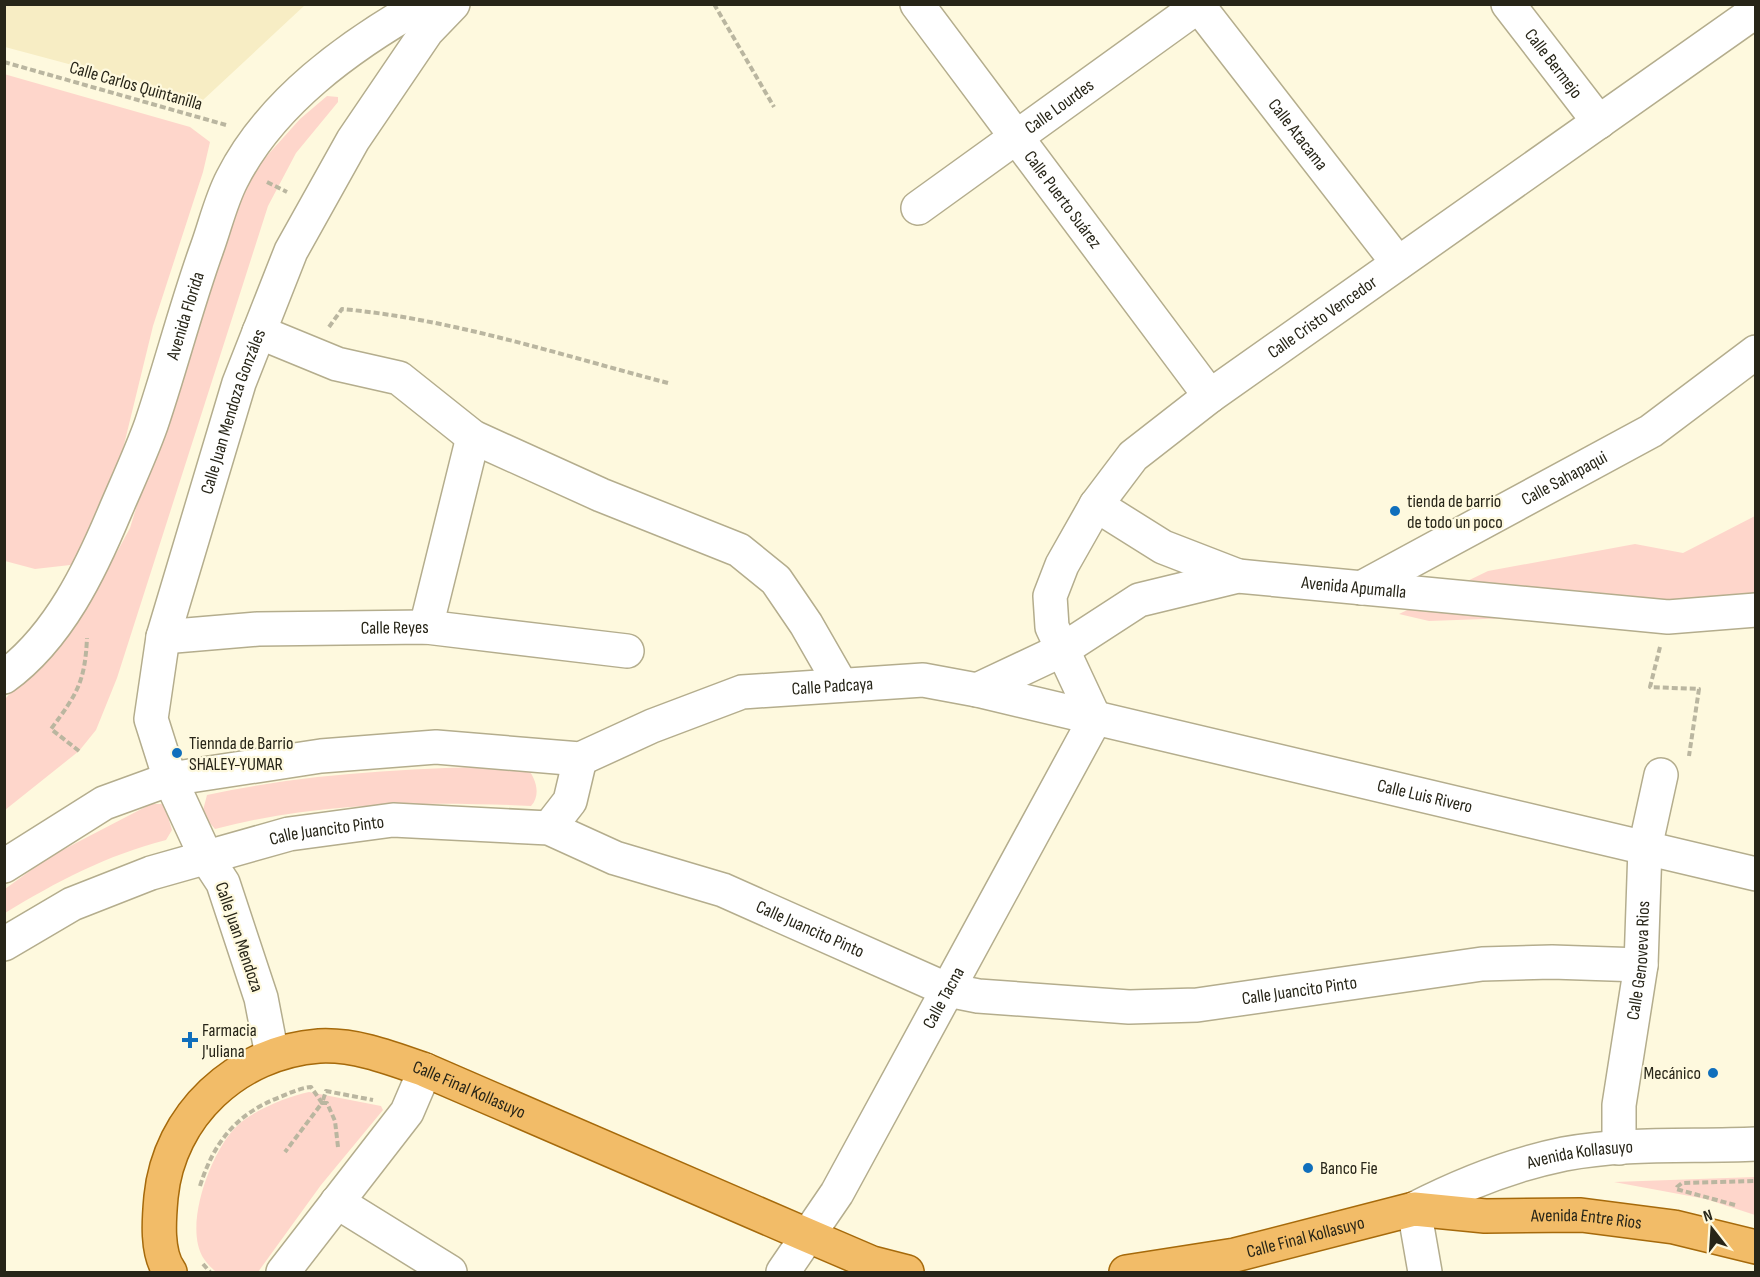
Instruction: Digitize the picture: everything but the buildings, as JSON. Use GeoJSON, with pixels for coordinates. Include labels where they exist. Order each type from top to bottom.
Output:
{"type":"FeatureCollection","features":[{"type":"Feature","properties":{"kind":"main road","name":"Calle Final Kollasuyo"},"geometry":{"type":"LineString","coordinates":[[170,1272],[161,1245],[159,1218],[162,1189],[172,1150],[186,1122],[206,1095],[234,1076],[272,1055],[320,1046],[373,1052],[425,1070],[872,1263],[907,1272]]}},
{"type":"Feature","properties":{"kind":"main road","name":"Calle Final Kollasuyo"},"geometry":{"type":"LineString","coordinates":[[1126,1272],[1235,1255],[1414,1209]]}},
{"type":"Feature","properties":{"kind":"main road","name":"Avenida Entre Rios"},"geometry":{"type":"LineString","coordinates":[[1414,1209],[1485,1216],[1581,1215],[1674,1227],[1755,1247]]}},
{"type":"Feature","properties":{"kind":"street","name":"Avenida Florida"},"geometry":{"type":"LineString","coordinates":[[6,664],[41,642],[67,607],[97,555],[150,426],[231,180],[260,135],[327,66],[386,25],[423,4]]}},
{"type":"Feature","properties":{"kind":"street","name":"Calle Juan Mendoza Gonzáles"},"geometry":{"type":"LineString","coordinates":[[206,857],[170,779],[151,719],[163,637],[239,383],[291,251],[352,140],[427,31],[453,4]]}},
{"type":"Feature","properties":{"kind":"street","name":"Calle Puerto Suárez"},"geometry":{"type":"LineString","coordinates":[[917,4],[1210,396]]}},
{"type":"Feature","properties":{"kind":"street","name":"Calle Bermejo"},"geometry":{"type":"LineString","coordinates":[[1508,4],[1599,122]]}},
{"type":"Feature","properties":{"kind":"street","name":"Calle Lourdes"},"geometry":{"type":"LineString","coordinates":[[918,208],[1199,5]]}},
{"type":"Feature","properties":{"kind":"street","name":"Calle Atacama"},"geometry":{"type":"LineString","coordinates":[[1199,5],[1398,263]]}},
{"type":"Feature","properties":{"kind":"street","name":"Calle Cristo Vencedor"},"geometry":{"type":"LineString","coordinates":[[1095,719],[1052,627],[1050,596],[1062,565],[1095,505],[1133,456],[1210,396],[1755,11]]}},
{"type":"Feature","properties":{"kind":"street"},"geometry":{"type":"LineString","coordinates":[[259,332],[337,364],[399,378],[473,437],[602,495],[740,550],[776,580],[806,624],[841,685]]}},
{"type":"Feature","properties":{"kind":"street","name":"Calle Sahapaqui"},"geometry":{"type":"LineString","coordinates":[[1361,588],[1651,431],[1755,352]]}},
{"type":"Feature","properties":{"kind":"street"},"geometry":{"type":"LineString","coordinates":[[426,627],[473,437]]}},
{"type":"Feature","properties":{"kind":"street"},"geometry":{"type":"LineString","coordinates":[[1095,505],[1163,547],[1238,576]]}},
{"type":"Feature","properties":{"kind":"street","name":"Avenida Apumalla"},"geometry":{"type":"LineString","coordinates":[[977,690],[1062,650],[1139,600],[1238,576],[1668,617],[1755,610]]}},
{"type":"Feature","properties":{"kind":"street","name":"Calle Reyes"},"geometry":{"type":"LineString","coordinates":[[163,637],[258,629],[426,627],[627,651]]}},
{"type":"Feature","properties":{"kind":"street","name":"Calle Padcaya"},"geometry":{"type":"LineString","coordinates":[[580,759],[652,726],[742,692],[923,680],[977,690],[1095,719]]}},
{"type":"Feature","properties":{"kind":"street","name":"Calle Luis Rivero"},"geometry":{"type":"LineString","coordinates":[[1095,719],[1755,874]]}},
{"type":"Feature","properties":{"kind":"street","name":"Calle Tacna"},"geometry":{"type":"LineString","coordinates":[[783,1272],[837,1193],[1095,719]]}},
{"type":"Feature","properties":{"kind":"street"},"geometry":{"type":"LineString","coordinates":[[4,866],[104,803],[170,779],[321,756],[436,747],[580,759],[570,801],[549,828]]}},
{"type":"Feature","properties":{"kind":"street","name":"Calle Genoveva Rios"},"geometry":{"type":"LineString","coordinates":[[1619,1148],[1618,1106],[1641,965],[1645,848],[1661,775]]}},
{"type":"Feature","properties":{"kind":"street","name":"Calle Juancito Pinto"},"geometry":{"type":"LineString","coordinates":[[4,944],[72,904],[151,873],[289,834],[393,820],[549,828],[615,858],[723,890],[948,990],[978,996],[1129,1007],[1197,1005],[1482,964],[1552,962],[1641,965]]}},
{"type":"Feature","properties":{"kind":"street","name":"Calle Juan Mendoza"},"geometry":{"type":"LineString","coordinates":[[206,857],[223,883],[261,998],[272,1055]]}},
{"type":"Feature","properties":{"kind":"street"},"geometry":{"type":"LineString","coordinates":[[283,1272],[407,1112],[425,1070]]}},
{"type":"Feature","properties":{"kind":"street","name":"Avenida Kollasuyo"},"geometry":{"type":"LineString","coordinates":[[1414,1209],[1462,1185],[1515,1166],[1566,1154],[1619,1148],[1755,1144]]}},
{"type":"Feature","properties":{"kind":"street"},"geometry":{"type":"LineString","coordinates":[[337,1202],[450,1272]]}},
{"type":"Feature","properties":{"kind":"street"},"geometry":{"type":"LineString","coordinates":[[1414,1209],[1425,1272]]}},
{"type":"Feature","properties":{"kind":"path"},"geometry":{"type":"LineString","coordinates":[[714,4],[774,107]]}},
{"type":"Feature","properties":{"kind":"path","name":"Calle Carlos Quintanilla"},"geometry":{"type":"LineString","coordinates":[[4,62],[260,135]]}},
{"type":"Feature","properties":{"kind":"path"},"geometry":{"type":"LineString","coordinates":[[240,166],[277,188],[315,206]]}},
{"type":"Feature","properties":{"kind":"path"},"geometry":{"type":"LineString","coordinates":[[305,351],[329,328],[342,309],[379,313],[498,339],[668,383]]}},
{"type":"Feature","properties":{"kind":"path"},"geometry":{"type":"LineString","coordinates":[[67,607],[79,613],[88,635],[86,670],[76,695],[51,729],[79,751]]}},
{"type":"Feature","properties":{"kind":"path"},"geometry":{"type":"LineString","coordinates":[[1661,775],[1686,773],[1699,689],[1650,687],[1668,617]]}},
{"type":"Feature","properties":{"kind":"path"},"geometry":{"type":"LineString","coordinates":[[199,1189],[214,1148],[227,1130],[241,1117],[268,1102],[302,1088],[311,1087],[322,1103],[285,1152]]}},
{"type":"Feature","properties":{"kind":"path"},"geometry":{"type":"LineString","coordinates":[[1741,1207],[1676,1189],[1682,1183],[1755,1181]]}},
{"type":"Feature","properties":{"kind":"shaded area"},"geometry":{"type":"Polygon","coordinates":[[[4,5],[305,5],[203,100],[5,47],[4,5]]]}},
{"type":"Feature","properties":{"kind":"shaded area"},"geometry":{"type":"Polygon","coordinates":[[[4,74],[190,127],[210,142],[203,172],[153,326],[111,498],[79,564],[35,569],[5,561],[4,74]]]}},
{"type":"Feature","properties":{"kind":"shaded area"},"geometry":{"type":"Polygon","coordinates":[[[327,96],[338,97],[338,102],[296,153],[268,206],[117,678],[96,730],[79,751],[5,810],[5,699],[66,632],[99,585],[130,528],[226,216],[256,168],[300,119],[327,96]]]}},
{"type":"Feature","properties":{"kind":"shaded area"},"geometry":{"type":"Polygon","coordinates":[[[1755,516],[1755,609],[1429,621],[1399,614],[1488,571],[1635,544],[1683,553],[1755,516]]]}},
{"type":"Feature","properties":{"kind":"shaded area"},"geometry":{"type":"Polygon","coordinates":[[[526,766],[532,775],[537,791],[531,806],[412,804],[372,806],[293,813],[215,829],[202,814],[207,795],[286,781],[406,770],[526,766]]]}},
{"type":"Feature","properties":{"kind":"shaded area"},"geometry":{"type":"Polygon","coordinates":[[[151,804],[164,804],[172,830],[166,840],[123,853],[82,870],[5,913],[5,889],[49,857],[151,804]]]}},
{"type":"Feature","properties":{"kind":"shaded area"},"geometry":{"type":"Polygon","coordinates":[[[309,1092],[381,1106],[383,1110],[321,1185],[258,1272],[216,1272],[204,1259],[198,1245],[196,1228],[203,1189],[218,1152],[244,1120],[290,1097],[309,1092]]]}},
{"type":"Feature","properties":{"kind":"shaded area"},"geometry":{"type":"Polygon","coordinates":[[[1755,1177],[1755,1215],[1706,1199],[1614,1182],[1755,1177]]]}},
{"type":"Feature","properties":{"kind":"place","name":"tienda de barrio de todo un poco"},"geometry":{"type":"Point","coordinates":[1395,511]}},
{"type":"Feature","properties":{"kind":"place","name":"Tiennda de Barrio SHALEY-YUMAR"},"geometry":{"type":"Point","coordinates":[177,753]}},
{"type":"Feature","properties":{"kind":"place","name":"Farmacia J'uliana"},"geometry":{"type":"Point","coordinates":[190,1040]}},
{"type":"Feature","properties":{"kind":"place","name":"Mecánico"},"geometry":{"type":"Point","coordinates":[1713,1073]}},
{"type":"Feature","properties":{"kind":"place","name":"Banco Fie"},"geometry":{"type":"Point","coordinates":[1308,1168]}}]}
